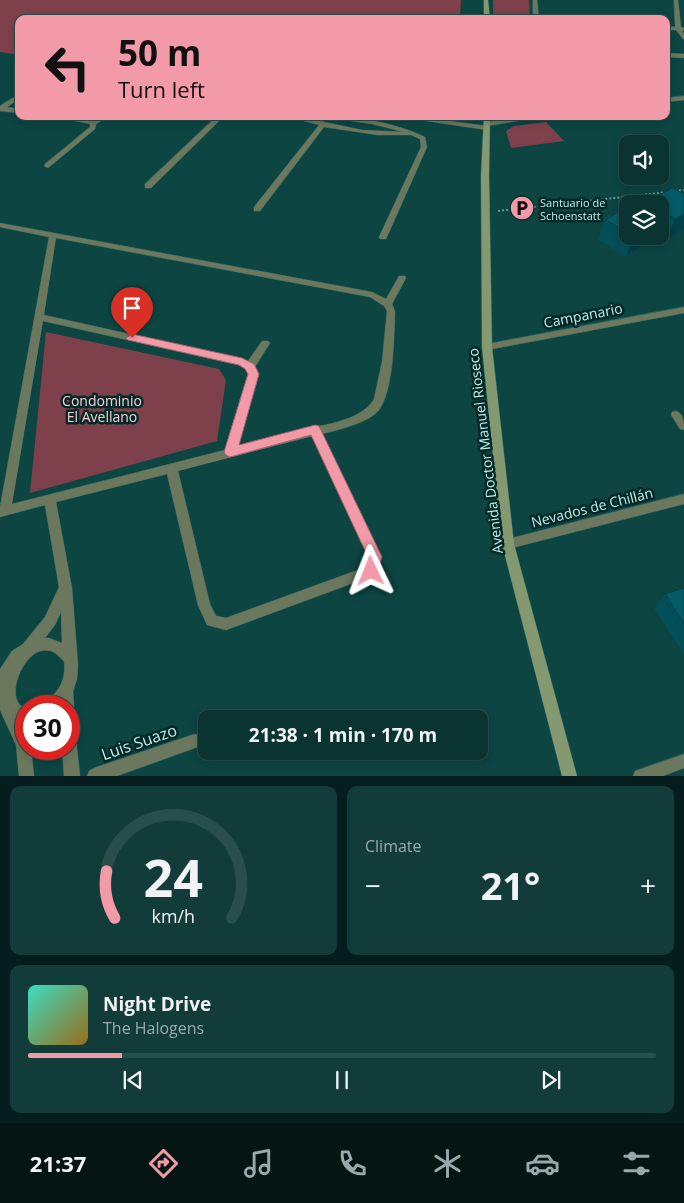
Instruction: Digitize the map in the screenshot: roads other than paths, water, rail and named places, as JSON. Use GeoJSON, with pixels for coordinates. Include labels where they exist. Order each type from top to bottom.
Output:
{"type":"FeatureCollection","features":[{"type":"Feature","properties":{"kind":"street"},"geometry":{"type":"LineString","coordinates":[[486,0],[487,15]]}},
{"type":"Feature","properties":{"kind":"street"},"geometry":{"type":"LineString","coordinates":[[535,0],[536,15]]}},
{"type":"Feature","properties":{"kind":"street"},"geometry":{"type":"LineString","coordinates":[[676,0],[684,38]]}},
{"type":"Feature","properties":{"kind":"street"},"geometry":{"type":"LineString","coordinates":[[670,55],[684,56]]}},
{"type":"Feature","properties":{"kind":"street"},"geometry":{"type":"LineString","coordinates":[[670,100],[684,98]]}},
{"type":"Feature","properties":{"kind":"street"},"geometry":{"type":"LineString","coordinates":[[0,108],[15,99]]}},
{"type":"Feature","properties":{"kind":"street"},"geometry":{"type":"LineString","coordinates":[[0,108],[15,110]]}},
{"type":"Feature","properties":{"kind":"street"},"geometry":{"type":"LineString","coordinates":[[75,120],[93,123],[99,120]]}},
{"type":"Feature","properties":{"kind":"street"},"geometry":{"type":"LineString","coordinates":[[148,186],[217,120]]}},
{"type":"Feature","properties":{"kind":"street"},"geometry":{"type":"LineString","coordinates":[[304,120],[390,134],[414,133]]}},
{"type":"Feature","properties":{"kind":"street"},"geometry":{"type":"LineString","coordinates":[[350,120],[382,124],[414,133],[423,138],[424,147],[383,237]]}},
{"type":"Feature","properties":{"kind":"street"},"geometry":{"type":"LineString","coordinates":[[414,133],[421,120]]}},
{"type":"Feature","properties":{"kind":"street"},"geometry":{"type":"LineString","coordinates":[[454,120],[487,122],[506,120]]}},
{"type":"Feature","properties":{"kind":"street","name":"Avenida Doctor Manuel Rioseco"},"geometry":{"type":"LineString","coordinates":[[487,122],[487,347],[508,544],[570,776]]}},
{"type":"Feature","properties":{"kind":"street"},"geometry":{"type":"LineString","coordinates":[[48,166],[93,128],[93,123]]}},
{"type":"Feature","properties":{"kind":"street"},"geometry":{"type":"LineString","coordinates":[[258,209],[323,124]]}},
{"type":"Feature","properties":{"kind":"street"},"geometry":{"type":"LineString","coordinates":[[0,225],[372,295],[388,304],[391,311],[382,396],[374,408],[358,418],[340,425],[171,467],[3,512],[40,317],[53,235]]}},
{"type":"Feature","properties":{"kind":"street"},"geometry":{"type":"LineString","coordinates":[[388,304],[402,278]]}},
{"type":"Feature","properties":{"kind":"street","name":"Campanario"},"geometry":{"type":"LineString","coordinates":[[487,347],[684,310]]}},
{"type":"Feature","properties":{"kind":"street"},"geometry":{"type":"LineString","coordinates":[[40,317],[242,362],[250,366],[253,374],[230,452]]}},
{"type":"Feature","properties":{"kind":"street"},"geometry":{"type":"LineString","coordinates":[[250,366],[265,343]]}},
{"type":"Feature","properties":{"kind":"street"},"geometry":{"type":"LineString","coordinates":[[676,415],[684,426]]}},
{"type":"Feature","properties":{"kind":"street"},"geometry":{"type":"LineString","coordinates":[[171,467],[204,605],[212,621],[226,624],[371,571],[375,557],[315,430]]}},
{"type":"Feature","properties":{"kind":"street"},"geometry":{"type":"LineString","coordinates":[[50,499],[66,588],[70,658],[73,668],[66,695]]}},
{"type":"Feature","properties":{"kind":"street","name":"Nevados de Chillán"},"geometry":{"type":"LineString","coordinates":[[508,544],[684,499]]}},
{"type":"Feature","properties":{"kind":"street"},"geometry":{"type":"LineString","coordinates":[[28,648],[50,621],[66,588]]}},
{"type":"Feature","properties":{"kind":"street"},"geometry":{"type":"LineString","coordinates":[[0,690],[6,668],[16,656],[28,648],[41,644],[54,644],[64,650],[70,658]]}},
{"type":"Feature","properties":{"kind":"street"},"geometry":{"type":"LineString","coordinates":[[62,695],[66,691]]}},
{"type":"Feature","properties":{"kind":"street"},"geometry":{"type":"LineString","coordinates":[[0,694],[23,744],[27,776]]}},
{"type":"Feature","properties":{"kind":"street"},"geometry":{"type":"LineString","coordinates":[[7,709],[15,713]]}},
{"type":"Feature","properties":{"kind":"street","name":"Luis Suazo"},"geometry":{"type":"LineString","coordinates":[[94,776],[195,741]]}},
{"type":"Feature","properties":{"kind":"street"},"geometry":{"type":"LineString","coordinates":[[71,760],[72,776]]}},
{"type":"Feature","properties":{"kind":"street"},"geometry":{"type":"LineString","coordinates":[[640,776],[684,761]]}},
{"type":"Feature","properties":{"kind":"place","name":"Santuario de Schoenstatt"},"geometry":{"type":"Point","coordinates":[522,208]}},
{"type":"Feature","properties":{"kind":"park label","name":"Condominio El Avellano"},"geometry":{"type":"Point","coordinates":[102,408]}}]}
